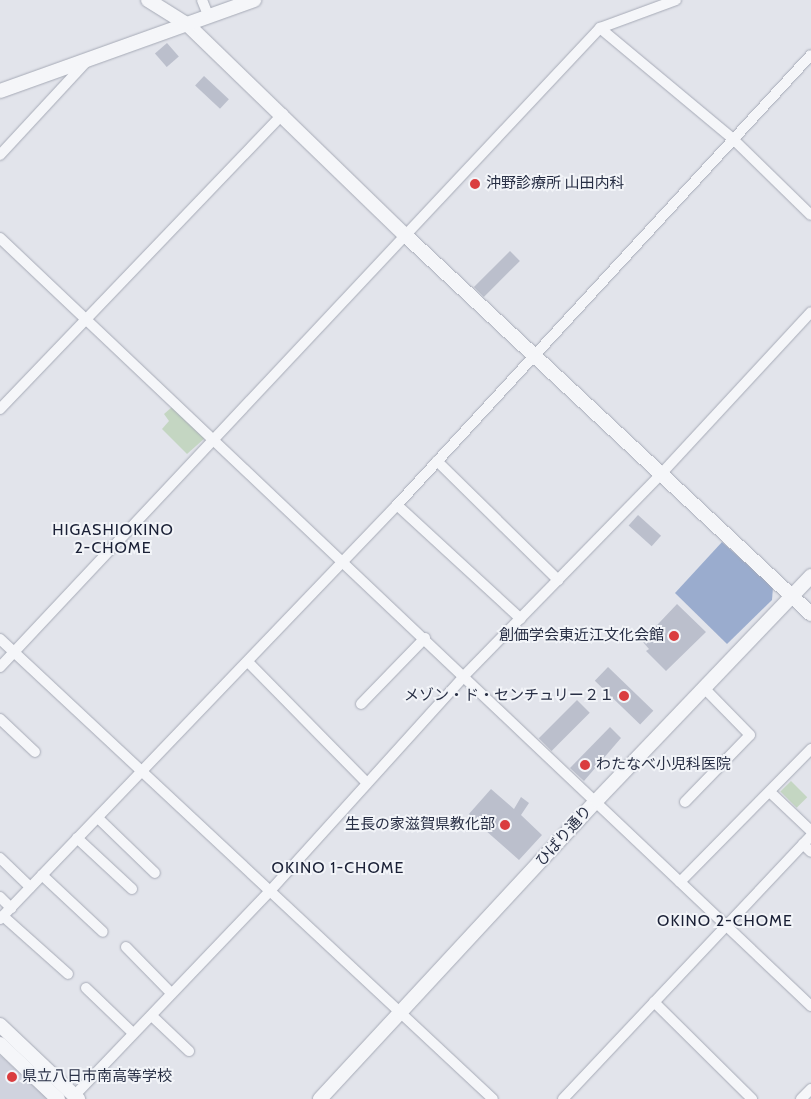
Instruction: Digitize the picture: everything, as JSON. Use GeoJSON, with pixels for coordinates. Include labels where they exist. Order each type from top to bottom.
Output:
{"type":"FeatureCollection","features":[{"type":"Feature","properties":{"kind":"street"},"geometry":{"type":"LineString","coordinates":[[148,0],[188,25],[283,114],[404,234],[811,614]]}},
{"type":"Feature","properties":{"kind":"street"},"geometry":{"type":"LineString","coordinates":[[202,0],[209,17]]}},
{"type":"Feature","properties":{"kind":"street"},"geometry":{"type":"LineString","coordinates":[[0,91],[87,62],[254,0]]}},
{"type":"Feature","properties":{"kind":"street"},"geometry":{"type":"LineString","coordinates":[[0,667],[212,438],[600,28],[676,0]]}},
{"type":"Feature","properties":{"kind":"street"},"geometry":{"type":"LineString","coordinates":[[600,28],[732,138],[811,214]]}},
{"type":"Feature","properties":{"kind":"street"},"geometry":{"type":"LineString","coordinates":[[68,974],[2,918],[397,505],[732,138],[810,59]]}},
{"type":"Feature","properties":{"kind":"street"},"geometry":{"type":"LineString","coordinates":[[0,155],[87,62]]}},
{"type":"Feature","properties":{"kind":"street"},"geometry":{"type":"LineString","coordinates":[[0,409],[283,114]]}},
{"type":"Feature","properties":{"kind":"street"},"geometry":{"type":"LineString","coordinates":[[0,238],[597,800],[680,882],[811,1006]]}},
{"type":"Feature","properties":{"kind":"street"},"geometry":{"type":"LineString","coordinates":[[0,1025],[76,1097],[133,1033],[152,1016],[171,993],[270,891],[366,782],[464,676],[662,473],[811,312]]}},
{"type":"Feature","properties":{"kind":"street"},"geometry":{"type":"LineString","coordinates":[[437,461],[558,580]]}},
{"type":"Feature","properties":{"kind":"street"},"geometry":{"type":"LineString","coordinates":[[397,505],[521,619]]}},
{"type":"Feature","properties":{"kind":"street","name":"ひばり通り"},"geometry":{"type":"LineString","coordinates":[[320,1099],[401,1014],[597,800],[811,576]]}},
{"type":"Feature","properties":{"kind":"street"},"geometry":{"type":"LineString","coordinates":[[361,704],[424,638]]}},
{"type":"Feature","properties":{"kind":"street"},"geometry":{"type":"LineString","coordinates":[[0,639],[141,773],[493,1099]]}},
{"type":"Feature","properties":{"kind":"street"},"geometry":{"type":"LineString","coordinates":[[248,662],[366,782]]}},
{"type":"Feature","properties":{"kind":"street"},"geometry":{"type":"LineString","coordinates":[[686,802],[750,735],[704,688]]}},
{"type":"Feature","properties":{"kind":"street"},"geometry":{"type":"LineString","coordinates":[[0,718],[35,752]]}},
{"type":"Feature","properties":{"kind":"street"},"geometry":{"type":"LineString","coordinates":[[680,882],[771,793],[811,749]]}},
{"type":"Feature","properties":{"kind":"street"},"geometry":{"type":"LineString","coordinates":[[771,793],[811,831]]}},
{"type":"Feature","properties":{"kind":"street"},"geometry":{"type":"LineString","coordinates":[[98,818],[155,873]]}},
{"type":"Feature","properties":{"kind":"street"},"geometry":{"type":"LineString","coordinates":[[562,1099],[726,924],[807,848],[811,836]]}},
{"type":"Feature","properties":{"kind":"street"},"geometry":{"type":"LineString","coordinates":[[78,838],[132,889]]}},
{"type":"Feature","properties":{"kind":"street"},"geometry":{"type":"LineString","coordinates":[[0,858],[30,887]]}},
{"type":"Feature","properties":{"kind":"street"},"geometry":{"type":"LineString","coordinates":[[42,875],[103,932]]}},
{"type":"Feature","properties":{"kind":"street"},"geometry":{"type":"LineString","coordinates":[[0,897],[11,908]]}},
{"type":"Feature","properties":{"kind":"street"},"geometry":{"type":"LineString","coordinates":[[126,947],[171,993]]}},
{"type":"Feature","properties":{"kind":"street"},"geometry":{"type":"LineString","coordinates":[[86,988],[133,1033]]}},
{"type":"Feature","properties":{"kind":"street"},"geometry":{"type":"LineString","coordinates":[[654,1002],[752,1099]]}},
{"type":"Feature","properties":{"kind":"street"},"geometry":{"type":"LineString","coordinates":[[152,1016],[189,1051]]}},
{"type":"Feature","properties":{"kind":"street"},"geometry":{"type":"LineString","coordinates":[[0,1044],[58,1099]]}},
{"type":"Feature","properties":{"kind":"street"},"geometry":{"type":"LineString","coordinates":[[801,1099],[811,1089]]}},
{"type":"Feature","properties":{"kind":"shaded area","name":"県立八日市南高等学校"},"geometry":{"type":"Polygon","coordinates":[[[0,1055],[48,1099],[0,1099],[0,1055]]]}},
{"type":"Feature","properties":{"kind":"green space"},"geometry":{"type":"Polygon","coordinates":[[[172,407],[205,438],[187,454],[162,429],[169,421],[164,414],[172,407]]]}},
{"type":"Feature","properties":{"kind":"green space"},"geometry":{"type":"Polygon","coordinates":[[[791,781],[807,797],[797,808],[780,792],[791,781]]]}},
{"type":"Feature","properties":{"kind":"water"},"geometry":{"type":"Polygon","coordinates":[[[722,542],[773,587],[772,600],[727,644],[675,593],[722,542]]]}},
{"type":"Feature","properties":{"kind":"building"},"geometry":{"type":"Polygon","coordinates":[[[167,43],[179,57],[167,67],[155,53],[167,43]]]}},
{"type":"Feature","properties":{"kind":"building"},"geometry":{"type":"Polygon","coordinates":[[[204,76],[229,99],[220,109],[195,86],[204,76]]]}},
{"type":"Feature","properties":{"kind":"building"},"geometry":{"type":"Polygon","coordinates":[[[510,251],[520,261],[484,297],[474,287],[510,251]]]}},
{"type":"Feature","properties":{"kind":"building"},"geometry":{"type":"Polygon","coordinates":[[[638,515],[661,536],[652,546],[629,525],[638,515]]]}},
{"type":"Feature","properties":{"kind":"building","name":"創価学会東近江文化会館"},"geometry":{"type":"Polygon","coordinates":[[[677,604],[706,632],[666,671],[646,651],[649,649],[642,641],[677,604]]]}},
{"type":"Feature","properties":{"kind":"building","name":"メゾン・ド・センチュリー２１"},"geometry":{"type":"Polygon","coordinates":[[[608,667],[653,711],[640,724],[595,681],[608,667]]]}},
{"type":"Feature","properties":{"kind":"building"},"geometry":{"type":"Polygon","coordinates":[[[577,700],[590,713],[552,751],[539,738],[577,700]]]}},
{"type":"Feature","properties":{"kind":"building"},"geometry":{"type":"Polygon","coordinates":[[[610,727],[621,738],[584,781],[570,768],[610,727]]]}},
{"type":"Feature","properties":{"kind":"building","name":"生長の家滋賀県教化部"},"geometry":{"type":"Polygon","coordinates":[[[491,789],[514,809],[521,797],[529,803],[521,815],[542,835],[519,860],[468,815],[491,789]]]}},
{"type":"Feature","properties":{"kind":"place","name":"沖野診療所 山田内科"},"geometry":{"type":"Point","coordinates":[475,184]}},
{"type":"Feature","properties":{"kind":"place","name":"創価学会東近江文化会館"},"geometry":{"type":"Point","coordinates":[674,636]}},
{"type":"Feature","properties":{"kind":"place","name":"メゾン・ド・センチュリー２１"},"geometry":{"type":"Point","coordinates":[624,696]}},
{"type":"Feature","properties":{"kind":"place","name":"わたなべ小児科医院"},"geometry":{"type":"Point","coordinates":[585,765]}},
{"type":"Feature","properties":{"kind":"place","name":"生長の家滋賀県教化部"},"geometry":{"type":"Point","coordinates":[505,825]}},
{"type":"Feature","properties":{"kind":"place","name":"県立八日市南高等学校"},"geometry":{"type":"Point","coordinates":[12,1077]}},
{"type":"Feature","properties":{"kind":"district","name":"HIGASHIOKINO 2-CHOME"},"geometry":{"type":"Point","coordinates":[113,539]}},
{"type":"Feature","properties":{"kind":"district","name":"OKINO 1-CHOME"},"geometry":{"type":"Point","coordinates":[338,868]}},
{"type":"Feature","properties":{"kind":"district","name":"OKINO 2-CHOME"},"geometry":{"type":"Point","coordinates":[725,921]}}]}
